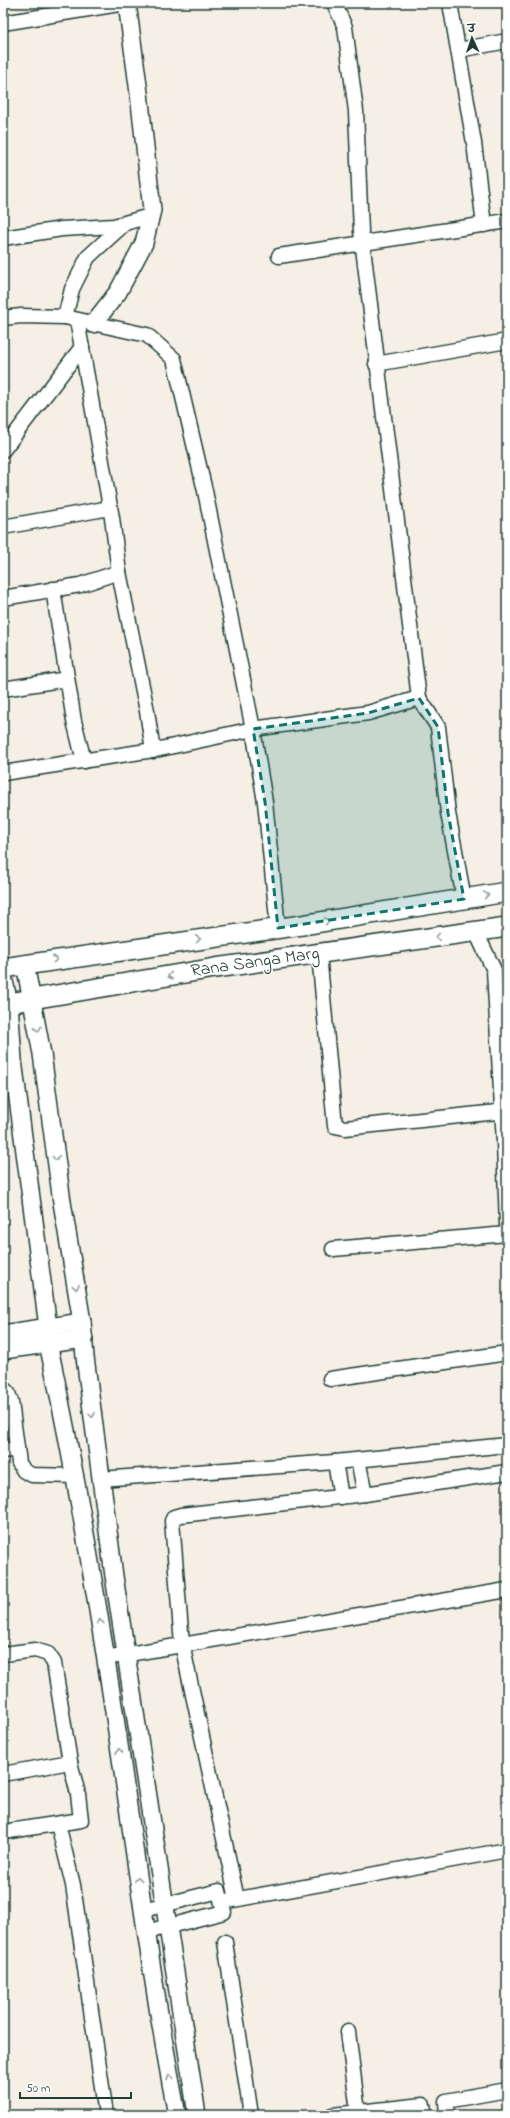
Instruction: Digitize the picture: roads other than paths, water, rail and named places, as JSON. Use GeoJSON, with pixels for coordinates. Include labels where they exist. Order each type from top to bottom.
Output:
{"type":"FeatureCollection","features":[{"type":"Feature","properties":{"kind":"main road","name":"Rana Sanga Marg"},"geometry":{"type":"LineString","coordinates":[[3,968],[278,928],[507,892]]}},
{"type":"Feature","properties":{"kind":"main road","name":"Rana Sanga Marg"},"geometry":{"type":"LineString","coordinates":[[6,1004],[215,968],[507,927]]}},
{"type":"Feature","properties":{"kind":"street"},"geometry":{"type":"LineString","coordinates":[[3,23],[126,3],[139,92],[152,210],[144,243],[118,292],[78,320]]}},
{"type":"Feature","properties":{"kind":"street"},"geometry":{"type":"LineString","coordinates":[[450,3],[474,142],[484,225]]}},
{"type":"Feature","properties":{"kind":"street"},"geometry":{"type":"LineString","coordinates":[[335,4],[345,27],[356,112],[362,244],[419,698],[438,727],[448,813],[464,899]]}},
{"type":"Feature","properties":{"kind":"street"},"geometry":{"type":"LineString","coordinates":[[458,50],[507,41]]}},
{"type":"Feature","properties":{"kind":"street"},"geometry":{"type":"LineString","coordinates":[[3,238],[62,229],[114,226],[150,216]]}},
{"type":"Feature","properties":{"kind":"street"},"geometry":{"type":"LineString","coordinates":[[279,256],[507,221]]}},
{"type":"Feature","properties":{"kind":"street"},"geometry":{"type":"LineString","coordinates":[[125,223],[88,257],[72,289],[110,508],[119,572],[147,711],[153,751]]}},
{"type":"Feature","properties":{"kind":"street"},"geometry":{"type":"LineString","coordinates":[[3,318],[21,316],[78,320],[146,335],[174,359],[205,491],[253,729],[265,802],[278,928]]}},
{"type":"Feature","properties":{"kind":"street"},"geometry":{"type":"LineString","coordinates":[[376,364],[507,341]]}},
{"type":"Feature","properties":{"kind":"street"},"geometry":{"type":"LineString","coordinates":[[3,450],[82,347]]}},
{"type":"Feature","properties":{"kind":"street"},"geometry":{"type":"LineString","coordinates":[[3,527],[110,508]]}},
{"type":"Feature","properties":{"kind":"street"},"geometry":{"type":"LineString","coordinates":[[3,598],[80,585],[119,572]]}},
{"type":"Feature","properties":{"kind":"street"},"geometry":{"type":"LineString","coordinates":[[52,589],[67,679],[84,761]]}},
{"type":"Feature","properties":{"kind":"street"},"geometry":{"type":"LineString","coordinates":[[3,689],[67,679]]}},
{"type":"Feature","properties":{"kind":"street"},"geometry":{"type":"LineString","coordinates":[[3,773],[153,751],[253,729],[368,713],[419,698]]}},
{"type":"Feature","properties":{"kind":"street"},"geometry":{"type":"LineString","coordinates":[[476,932],[494,970],[505,1111],[507,1226]]}},
{"type":"Feature","properties":{"kind":"street"},"geometry":{"type":"LineString","coordinates":[[319,954],[335,1126],[345,1128],[505,1111]]}},
{"type":"Feature","properties":{"kind":"street"},"geometry":{"type":"LineString","coordinates":[[25,964],[42,1054],[62,1202],[83,1330],[100,1479],[125,1654],[197,2115]]}},
{"type":"Feature","properties":{"kind":"street"},"geometry":{"type":"LineString","coordinates":[[3,977],[48,1335],[76,1476],[105,1658],[161,2034],[177,2115]]}},
{"type":"Feature","properties":{"kind":"street"},"geometry":{"type":"LineString","coordinates":[[333,1249],[507,1234]]}},
{"type":"Feature","properties":{"kind":"street"},"geometry":{"type":"LineString","coordinates":[[3,1334],[48,1335],[83,1330]]}},
{"type":"Feature","properties":{"kind":"street"},"geometry":{"type":"LineString","coordinates":[[3,1350],[48,1335]]}},
{"type":"Feature","properties":{"kind":"street"},"geometry":{"type":"LineString","coordinates":[[330,1379],[507,1353]]}},
{"type":"Feature","properties":{"kind":"street"},"geometry":{"type":"LineString","coordinates":[[3,1388],[8,1393],[11,1402],[19,1463],[24,1471],[32,1475],[76,1476]]}},
{"type":"Feature","properties":{"kind":"street"},"geometry":{"type":"LineString","coordinates":[[100,1479],[335,1462],[507,1445]]}},
{"type":"Feature","properties":{"kind":"street"},"geometry":{"type":"LineString","coordinates":[[3,1451],[17,1449]]}},
{"type":"Feature","properties":{"kind":"street"},"geometry":{"type":"LineString","coordinates":[[358,1460],[365,1494]]}},
{"type":"Feature","properties":{"kind":"street"},"geometry":{"type":"LineString","coordinates":[[335,1462],[341,1497]]}},
{"type":"Feature","properties":{"kind":"street"},"geometry":{"type":"LineString","coordinates":[[237,1899],[182,1644],[172,1521],[174,1517],[365,1494],[507,1472]]}},
{"type":"Feature","properties":{"kind":"street"},"geometry":{"type":"LineString","coordinates":[[105,1658],[507,1590]]}},
{"type":"Feature","properties":{"kind":"street"},"geometry":{"type":"LineString","coordinates":[[3,1654],[36,1650],[48,1654],[54,1664],[70,1762],[78,1794],[81,1820],[3,1832]]}},
{"type":"Feature","properties":{"kind":"street"},"geometry":{"type":"LineString","coordinates":[[3,1774],[70,1762]]}},
{"type":"Feature","properties":{"kind":"street"},"geometry":{"type":"LineString","coordinates":[[58,1824],[73,1885],[106,2115]]}},
{"type":"Feature","properties":{"kind":"street"},"geometry":{"type":"LineString","coordinates":[[222,1902],[507,1850]]}},
{"type":"Feature","properties":{"kind":"street"},"geometry":{"type":"LineString","coordinates":[[143,1910],[219,1891],[224,1912],[146,1932]]}},
{"type":"Feature","properties":{"kind":"street"},"geometry":{"type":"LineString","coordinates":[[225,1942],[251,2115]]}},
{"type":"Feature","properties":{"kind":"street"},"geometry":{"type":"LineString","coordinates":[[348,2032],[358,2112]]}},
{"type":"Feature","properties":{"kind":"street"},"geometry":{"type":"LineString","coordinates":[[332,2115],[358,2112],[424,2110],[446,2101],[507,2090]]}},
{"type":"Feature","properties":{"kind":"street"},"geometry":{"type":"LineString","coordinates":[[446,2101],[447,2115]]}}]}
